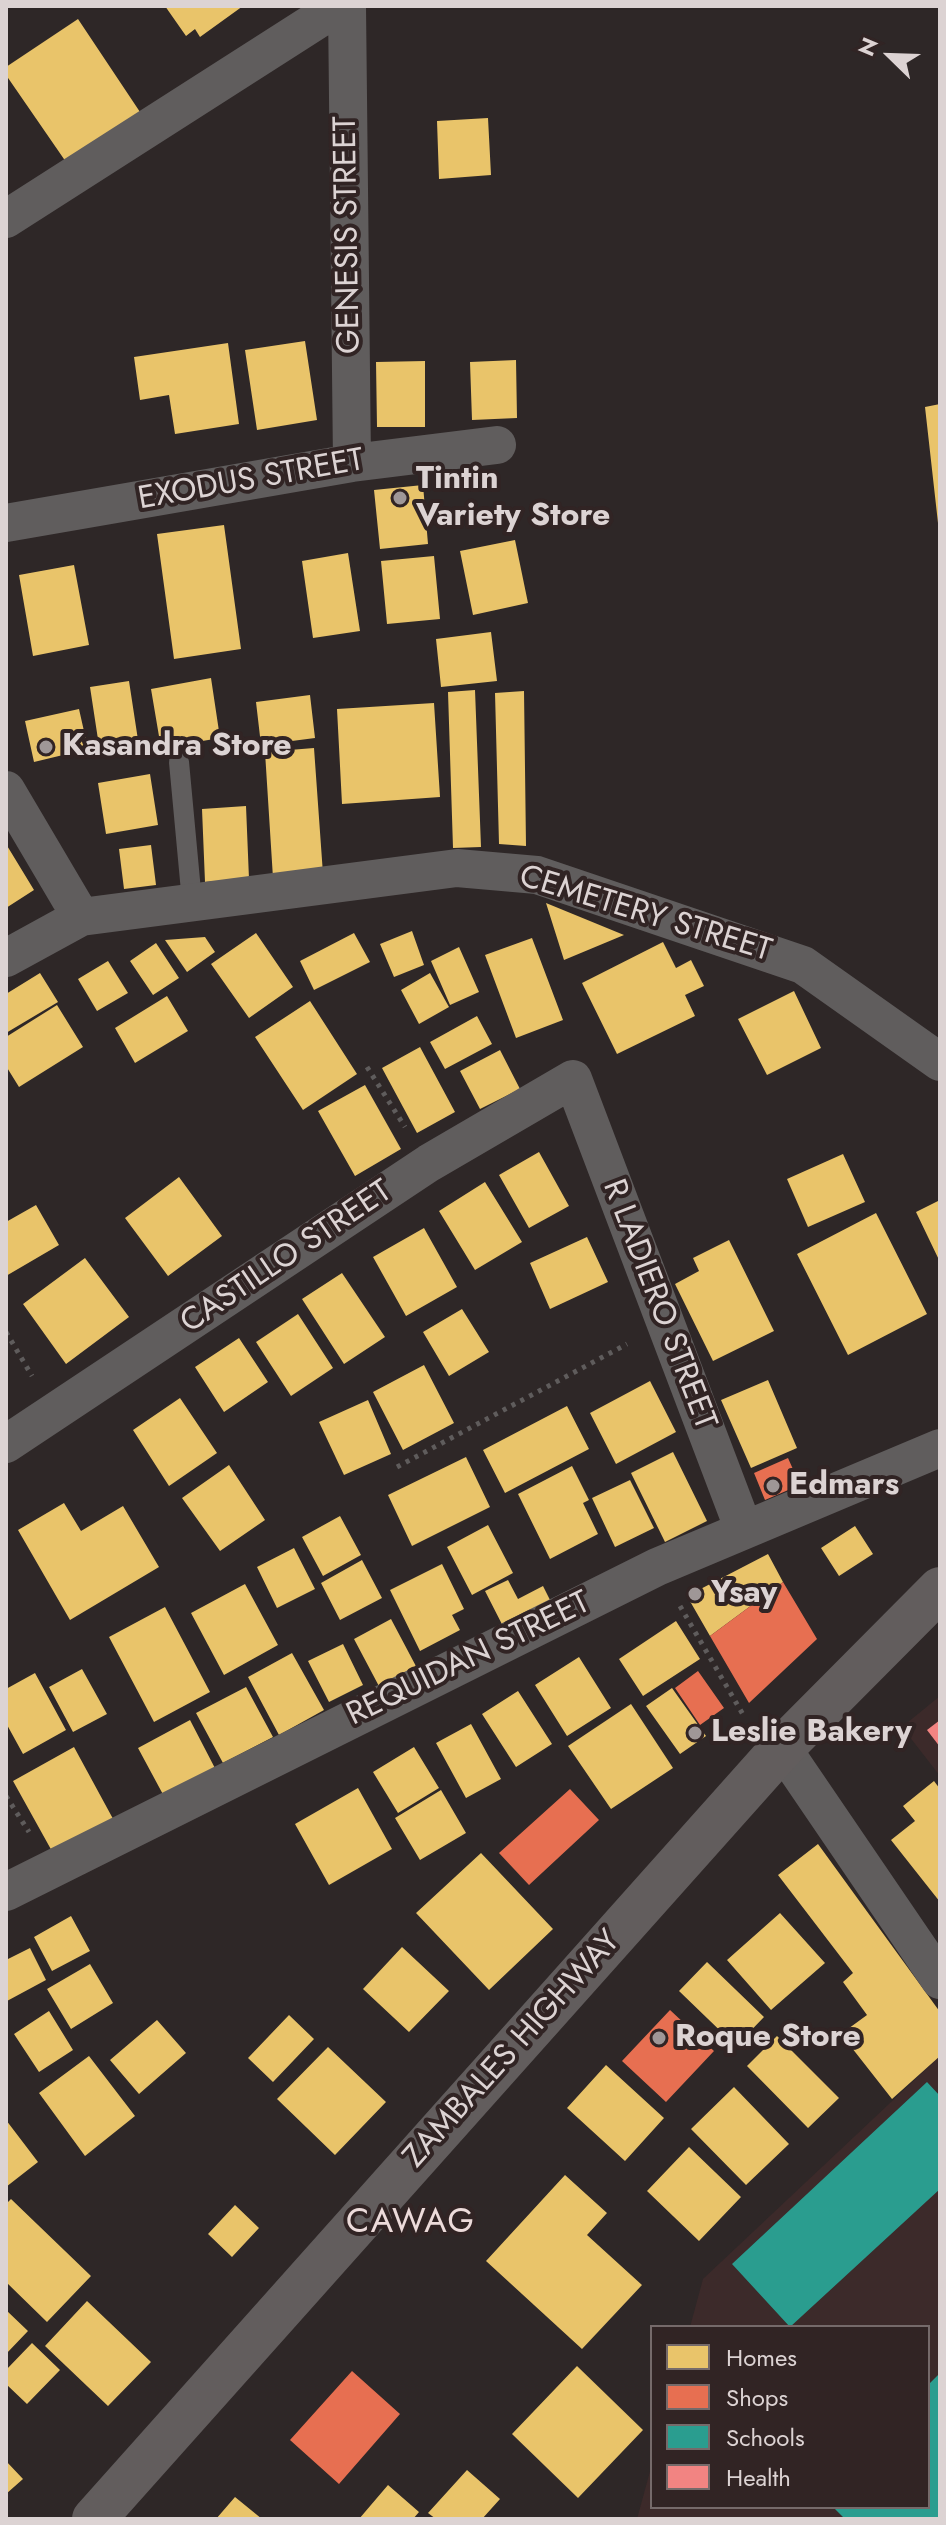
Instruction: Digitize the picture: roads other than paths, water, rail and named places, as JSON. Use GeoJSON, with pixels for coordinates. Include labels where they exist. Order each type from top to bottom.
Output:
{"type":"FeatureCollection","features":[{"type":"Feature","properties":{"kind":"main road","name":"ZAMBALES HIGHWAY"},"geometry":{"type":"LineString","coordinates":[[94,2519],[776,1755],[940,1589]]}},
{"type":"Feature","properties":{"kind":"street"},"geometry":{"type":"LineString","coordinates":[[6,219],[339,6]]}},
{"type":"Feature","properties":{"kind":"street","name":"GENESIS STREET"},"geometry":{"type":"LineString","coordinates":[[347,6],[352,463]]}},
{"type":"Feature","properties":{"kind":"street","name":"EXODUS STREET"},"geometry":{"type":"LineString","coordinates":[[6,523],[352,463],[497,445]]}},
{"type":"Feature","properties":{"kind":"street"},"geometry":{"type":"LineString","coordinates":[[6,790],[81,917]]}},
{"type":"Feature","properties":{"kind":"street","name":"CEMETERY STREET"},"geometry":{"type":"LineString","coordinates":[[6,958],[81,917],[457,868],[537,875],[803,965],[940,1062]]}},
{"type":"Feature","properties":{"kind":"street","name":"CASTILLO STREET"},"geometry":{"type":"LineString","coordinates":[[6,1444],[429,1163],[573,1079]]}},
{"type":"Feature","properties":{"kind":"street","name":"R LADIERO STREET"},"geometry":{"type":"LineString","coordinates":[[573,1079],[744,1530]]}},
{"type":"Feature","properties":{"kind":"street","name":"REQUIDAN STREET"},"geometry":{"type":"LineString","coordinates":[[6,1892],[657,1567],[940,1448]]}},
{"type":"Feature","properties":{"kind":"street"},"geometry":{"type":"LineString","coordinates":[[776,1755],[940,1980]]}},
{"type":"Feature","properties":{"kind":"lane"},"geometry":{"type":"LineString","coordinates":[[179,762],[192,902]]}},
{"type":"Feature","properties":{"kind":"place","name":"Tintin Variety Store"},"geometry":{"type":"Point","coordinates":[400,498]}},
{"type":"Feature","properties":{"kind":"place","name":"Kasandra Store"},"geometry":{"type":"Point","coordinates":[46,747]}},
{"type":"Feature","properties":{"kind":"place","name":"Edmars"},"geometry":{"type":"Point","coordinates":[773,1486]}},
{"type":"Feature","properties":{"kind":"place","name":"Ysay"},"geometry":{"type":"Point","coordinates":[695,1594]}},
{"type":"Feature","properties":{"kind":"place","name":"Leslie Bakery"},"geometry":{"type":"Point","coordinates":[695,1733]}},
{"type":"Feature","properties":{"kind":"place","name":"Roque Store"},"geometry":{"type":"Point","coordinates":[659,2038]}},
{"type":"Feature","properties":{"kind":"district","name":"CAWAG"},"geometry":{"type":"Point","coordinates":[411,2224]}}]}
